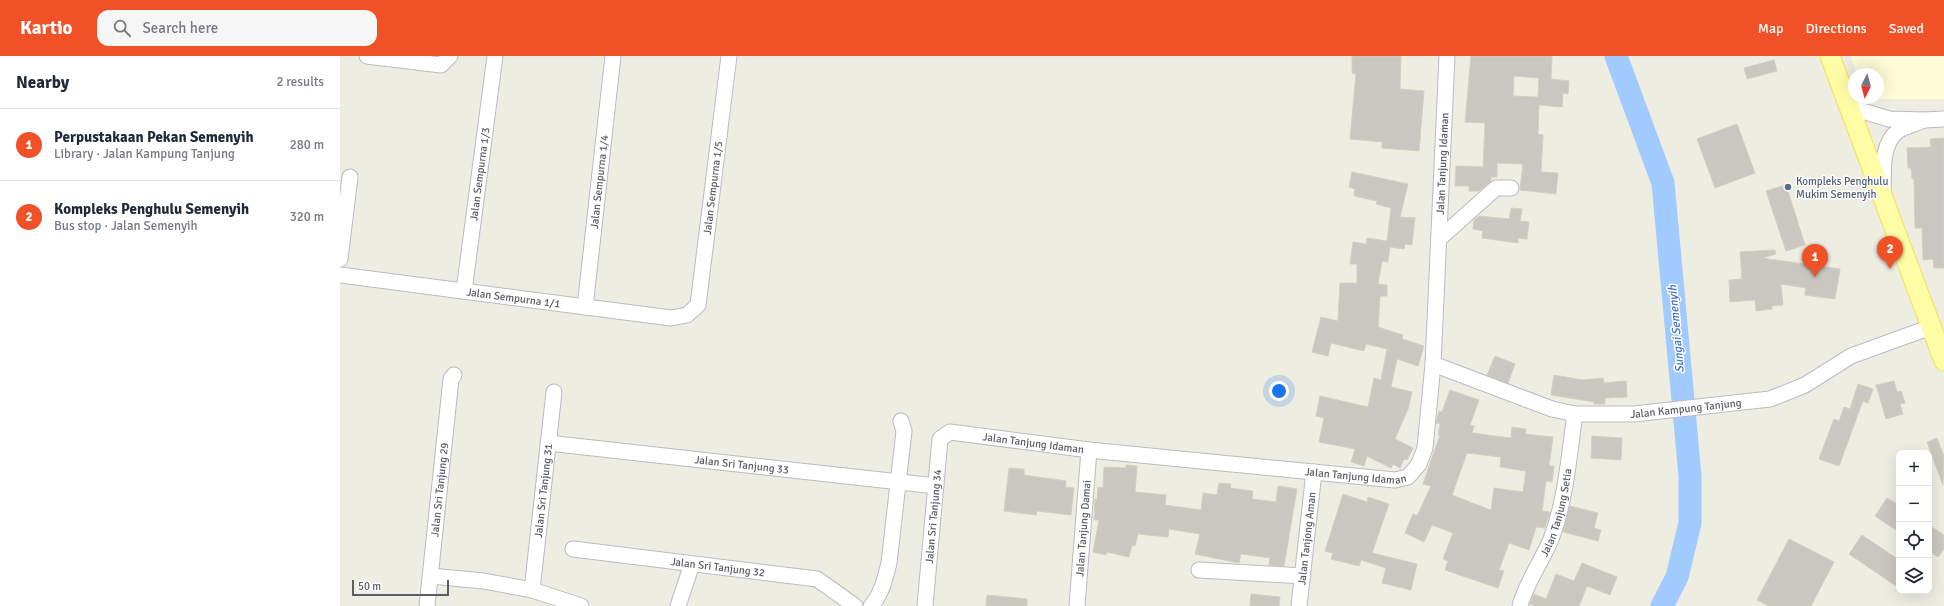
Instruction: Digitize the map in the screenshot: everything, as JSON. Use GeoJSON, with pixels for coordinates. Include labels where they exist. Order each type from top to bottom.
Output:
{"type":"FeatureCollection","features":[{"type":"Feature","properties":{"kind":"main road"},"geometry":{"type":"LineString","coordinates":[[1830,56],[1930,327],[1944,361]]}},
{"type":"Feature","properties":{"kind":"street"},"geometry":{"type":"LineString","coordinates":[[366,56],[421,64],[441,65],[450,56]]}},
{"type":"Feature","properties":{"kind":"street","name":"Jalan Sempurna 1/3"},"geometry":{"type":"LineString","coordinates":[[464,291],[495,56]]}},
{"type":"Feature","properties":{"kind":"street","name":"Jalan Sempurna 1/4"},"geometry":{"type":"LineString","coordinates":[[585,307],[614,56]]}},
{"type":"Feature","properties":{"kind":"street","name":"Jalan Sempurna 1/5"},"geometry":{"type":"LineString","coordinates":[[686,315],[698,306],[729,56]]}},
{"type":"Feature","properties":{"kind":"street","name":"Jalan Tanjung Idaman"},"geometry":{"type":"LineString","coordinates":[[950,432],[1089,450],[1395,480],[1408,476],[1419,464],[1425,448],[1433,364],[1447,56]]}},
{"type":"Feature","properties":{"kind":"street"},"geometry":{"type":"LineString","coordinates":[[1849,107],[1889,118],[1924,120],[1944,119]]}},
{"type":"Feature","properties":{"kind":"street"},"geometry":{"type":"LineString","coordinates":[[1883,200],[1886,148],[1889,141],[1899,131],[1924,120]]}},
{"type":"Feature","properties":{"kind":"street"},"geometry":{"type":"LineString","coordinates":[[340,259],[350,177]]}},
{"type":"Feature","properties":{"kind":"street"},"geometry":{"type":"LineString","coordinates":[[1439,239],[1496,188],[1511,188]]}},
{"type":"Feature","properties":{"kind":"street","name":"Jalan Sempurna 1/1"},"geometry":{"type":"LineString","coordinates":[[340,275],[672,318],[686,315]]}},
{"type":"Feature","properties":{"kind":"street","name":"Jalan Kampung Tanjung"},"geometry":{"type":"LineString","coordinates":[[1433,364],[1552,409],[1575,414],[1634,414],[1770,399],[1805,385],[1851,356],[1930,327]]}},
{"type":"Feature","properties":{"kind":"street","name":"Jalan Sri Tanjung 29"},"geometry":{"type":"LineString","coordinates":[[427,606],[451,379],[454,375]]}},
{"type":"Feature","properties":{"kind":"street","name":"Jalan Sri Tanjung 31"},"geometry":{"type":"LineString","coordinates":[[532,590],[554,392]]}},
{"type":"Feature","properties":{"kind":"street","name":"Jalan Tanjung Setia"},"geometry":{"type":"LineString","coordinates":[[1520,606],[1557,521],[1561,505],[1575,414]]}},
{"type":"Feature","properties":{"kind":"street"},"geometry":{"type":"LineString","coordinates":[[871,606],[876,601],[884,584],[889,563],[904,431],[901,421]]}},
{"type":"Feature","properties":{"kind":"street","name":"Jalan Sri Tanjung 34"},"geometry":{"type":"LineString","coordinates":[[924,606],[940,439],[950,432]]}},
{"type":"Feature","properties":{"kind":"street","name":"Jalan Sri Tanjung 33"},"geometry":{"type":"LineString","coordinates":[[548,443],[936,486]]}},
{"type":"Feature","properties":{"kind":"street","name":"Jalan Tanjung Damai"},"geometry":{"type":"LineString","coordinates":[[1077,606],[1089,450]]}},
{"type":"Feature","properties":{"kind":"street","name":"Jalan Tanjong Aman"},"geometry":{"type":"LineString","coordinates":[[1299,606],[1314,472]]}},
{"type":"Feature","properties":{"kind":"street","name":"Jalan Sri Tanjung 32"},"geometry":{"type":"LineString","coordinates":[[572,549],[817,579],[855,606]]}},
{"type":"Feature","properties":{"kind":"street"},"geometry":{"type":"LineString","coordinates":[[678,606],[692,564]]}},
{"type":"Feature","properties":{"kind":"street"},"geometry":{"type":"LineString","coordinates":[[1199,570],[1303,576]]}},
{"type":"Feature","properties":{"kind":"street"},"geometry":{"type":"LineString","coordinates":[[431,576],[484,581],[532,590],[581,606]]}},
{"type":"Feature","properties":{"kind":"shaded area"},"geometry":{"type":"Polygon","coordinates":[[[1850,56],[1944,56],[1944,99],[1884,99],[1884,68],[1855,68],[1850,56]]]}},
{"type":"Feature","properties":{"kind":"building"},"geometry":{"type":"Polygon","coordinates":[[[1352,56],[1401,56],[1400,89],[1424,91],[1419,151],[1382,148],[1382,142],[1350,139],[1356,74],[1352,73],[1352,56]]]}},
{"type":"Feature","properties":{"kind":"building"},"geometry":{"type":"Polygon","coordinates":[[[1471,56],[1552,56],[1551,79],[1569,81],[1568,94],[1563,93],[1562,107],[1539,105],[1538,134],[1543,135],[1541,172],[1558,173],[1556,194],[1520,190],[1523,164],[1497,163],[1497,177],[1491,177],[1491,181],[1479,191],[1469,191],[1469,186],[1455,186],[1456,166],[1483,167],[1485,123],[1465,122],[1471,56]],[[1514,76],[1513,96],[1538,97],[1539,78],[1514,76]]]}},
{"type":"Feature","properties":{"kind":"building"},"geometry":{"type":"Polygon","coordinates":[[[1774,60],[1777,71],[1747,79],[1744,68],[1774,60]]]}},
{"type":"Feature","properties":{"kind":"building"},"geometry":{"type":"Polygon","coordinates":[[[1737,124],[1755,173],[1715,188],[1697,139],[1737,124]]]}},
{"type":"Feature","properties":{"kind":"building"},"geometry":{"type":"Polygon","coordinates":[[[1944,138],[1944,268],[1934,268],[1933,259],[1923,260],[1922,228],[1915,228],[1914,179],[1912,179],[1911,168],[1908,168],[1907,148],[1931,147],[1930,139],[1944,138]]]}},
{"type":"Feature","properties":{"kind":"building"},"geometry":{"type":"Polygon","coordinates":[[[1352,172],[1408,184],[1400,217],[1415,218],[1412,245],[1405,244],[1404,249],[1390,247],[1388,262],[1382,261],[1378,284],[1387,285],[1387,296],[1380,296],[1378,327],[1403,335],[1402,339],[1424,346],[1418,366],[1397,359],[1391,387],[1412,392],[1408,409],[1395,439],[1413,448],[1407,460],[1404,459],[1400,468],[1393,464],[1391,468],[1367,456],[1364,466],[1351,462],[1355,449],[1319,442],[1324,418],[1316,416],[1320,396],[1368,407],[1374,378],[1381,380],[1387,349],[1366,344],[1364,351],[1331,343],[1328,356],[1312,352],[1321,317],[1338,321],[1340,283],[1357,283],[1357,264],[1350,264],[1353,242],[1366,244],[1367,238],[1387,241],[1391,208],[1376,204],[1377,201],[1354,196],[1355,189],[1349,187],[1352,172]]]}},
{"type":"Feature","properties":{"kind":"building"},"geometry":{"type":"Polygon","coordinates":[[[1786,185],[1805,245],[1786,251],[1766,191],[1786,185]]]}},
{"type":"Feature","properties":{"kind":"building"},"geometry":{"type":"Polygon","coordinates":[[[1511,208],[1522,209],[1520,221],[1529,222],[1527,239],[1518,238],[1518,243],[1482,238],[1483,231],[1473,229],[1474,220],[1479,216],[1509,219],[1511,208]]]}},
{"type":"Feature","properties":{"kind":"building"},"geometry":{"type":"Polygon","coordinates":[[[1775,250],[1776,254],[1762,258],[1840,269],[1835,299],[1805,295],[1806,288],[1781,284],[1783,305],[1772,306],[1772,309],[1756,311],[1755,300],[1730,302],[1729,280],[1742,279],[1740,252],[1775,250]]]}},
{"type":"Feature","properties":{"kind":"building"},"geometry":{"type":"Polygon","coordinates":[[[1495,356],[1515,364],[1508,383],[1487,375],[1495,356]]]}},
{"type":"Feature","properties":{"kind":"building"},"geometry":{"type":"Polygon","coordinates":[[[1554,375],[1583,380],[1603,378],[1604,383],[1626,381],[1627,397],[1605,398],[1605,404],[1594,404],[1594,402],[1551,395],[1554,375]]]}},
{"type":"Feature","properties":{"kind":"building"},"geometry":{"type":"Polygon","coordinates":[[[1894,381],[1897,392],[1901,391],[1905,403],[1900,404],[1903,414],[1886,419],[1876,385],[1894,381]]]}},
{"type":"Feature","properties":{"kind":"building"},"geometry":{"type":"Polygon","coordinates":[[[1858,384],[1873,389],[1868,403],[1863,401],[1839,466],[1819,459],[1834,419],[1839,421],[1844,407],[1850,409],[1858,384]]]}},
{"type":"Feature","properties":{"kind":"building"},"geometry":{"type":"Polygon","coordinates":[[[1450,390],[1479,400],[1470,425],[1474,426],[1472,433],[1511,438],[1512,427],[1526,429],[1525,434],[1553,437],[1549,466],[1554,466],[1552,482],[1546,481],[1542,511],[1550,512],[1545,528],[1536,527],[1529,550],[1509,543],[1499,570],[1504,571],[1498,588],[1445,570],[1448,561],[1443,559],[1453,533],[1432,525],[1424,542],[1405,533],[1413,514],[1417,516],[1431,486],[1423,484],[1440,435],[1438,435],[1440,424],[1436,423],[1439,411],[1442,412],[1450,390]],[[1467,453],[1452,495],[1491,510],[1494,488],[1523,492],[1526,471],[1500,467],[1501,457],[1467,453]]]}},
{"type":"Feature","properties":{"kind":"building"},"geometry":{"type":"Polygon","coordinates":[[[1592,436],[1622,438],[1621,460],[1591,458],[1592,436]]]}},
{"type":"Feature","properties":{"kind":"building"},"geometry":{"type":"Polygon","coordinates":[[[1937,438],[1944,456],[1943,485],[1932,455],[1932,450],[1930,450],[1927,442],[1937,438]]]}},
{"type":"Feature","properties":{"kind":"building"},"geometry":{"type":"Polygon","coordinates":[[[1126,465],[1137,466],[1135,492],[1166,495],[1165,505],[1201,510],[1203,493],[1217,495],[1219,483],[1231,484],[1230,488],[1253,491],[1252,499],[1276,502],[1278,486],[1297,489],[1284,566],[1269,565],[1270,558],[1241,554],[1239,563],[1195,554],[1200,534],[1169,529],[1168,537],[1138,534],[1135,546],[1132,545],[1129,557],[1107,552],[1106,555],[1093,552],[1099,520],[1094,520],[1095,499],[1097,500],[1098,487],[1103,488],[1104,467],[1126,468],[1126,465]]]}},
{"type":"Feature","properties":{"kind":"building"},"geometry":{"type":"Polygon","coordinates":[[[1009,468],[1024,469],[1024,475],[1066,481],[1065,487],[1074,488],[1071,515],[1037,511],[1036,515],[1004,511],[1009,468]]]}},
{"type":"Feature","properties":{"kind":"building"},"geometry":{"type":"Polygon","coordinates":[[[1343,494],[1367,502],[1368,497],[1389,504],[1372,553],[1417,564],[1411,590],[1382,583],[1386,568],[1361,560],[1359,566],[1331,559],[1333,553],[1325,551],[1343,494]]]}},
{"type":"Feature","properties":{"kind":"building"},"geometry":{"type":"Polygon","coordinates":[[[1887,498],[1896,503],[1896,530],[1875,516],[1887,498]]]}},
{"type":"Feature","properties":{"kind":"building"},"geometry":{"type":"Polygon","coordinates":[[[1570,506],[1598,513],[1594,528],[1601,530],[1598,541],[1563,532],[1570,506]]]}},
{"type":"Feature","properties":{"kind":"building"},"geometry":{"type":"Polygon","coordinates":[[[1932,527],[1944,535],[1944,549],[1938,557],[1932,553],[1932,527]]]}},
{"type":"Feature","properties":{"kind":"building"},"geometry":{"type":"Polygon","coordinates":[[[1862,535],[1896,558],[1896,586],[1849,554],[1862,535]]]}},
{"type":"Feature","properties":{"kind":"building"},"geometry":{"type":"Polygon","coordinates":[[[1789,539],[1834,562],[1811,606],[1769,606],[1757,600],[1789,539]]]}},
{"type":"Feature","properties":{"kind":"building"},"geometry":{"type":"Polygon","coordinates":[[[1582,563],[1617,577],[1610,595],[1587,586],[1579,606],[1535,606],[1530,604],[1534,594],[1546,599],[1556,574],[1574,581],[1582,563]]]}},
{"type":"Feature","properties":{"kind":"building"},"geometry":{"type":"Polygon","coordinates":[[[1251,594],[1280,597],[1279,606],[1250,606],[1251,594]]]}},
{"type":"Feature","properties":{"kind":"building"},"geometry":{"type":"Polygon","coordinates":[[[987,595],[1027,599],[1027,606],[986,606],[987,595]]]}},
{"type":"Feature","properties":{"kind":"waterway","name":"Sungai Semenyih"},"geometry":{"type":"LineString","coordinates":[[1616,56],[1663,183],[1690,476],[1690,523],[1677,577],[1662,606]]}},
{"type":"Feature","properties":{"kind":"place","name":"Kompleks Penghulu Mukim Semenyih"},"geometry":{"type":"Point","coordinates":[1788,187]}},
{"type":"Feature","properties":{"kind":"place","name":"Kompleks Penghulu Semenyih"},"geometry":{"type":"Point","coordinates":[1890,269]}},
{"type":"Feature","properties":{"kind":"place","name":"Perpustakaan Pekan Semenyih"},"geometry":{"type":"Point","coordinates":[1815,277]}}]}
